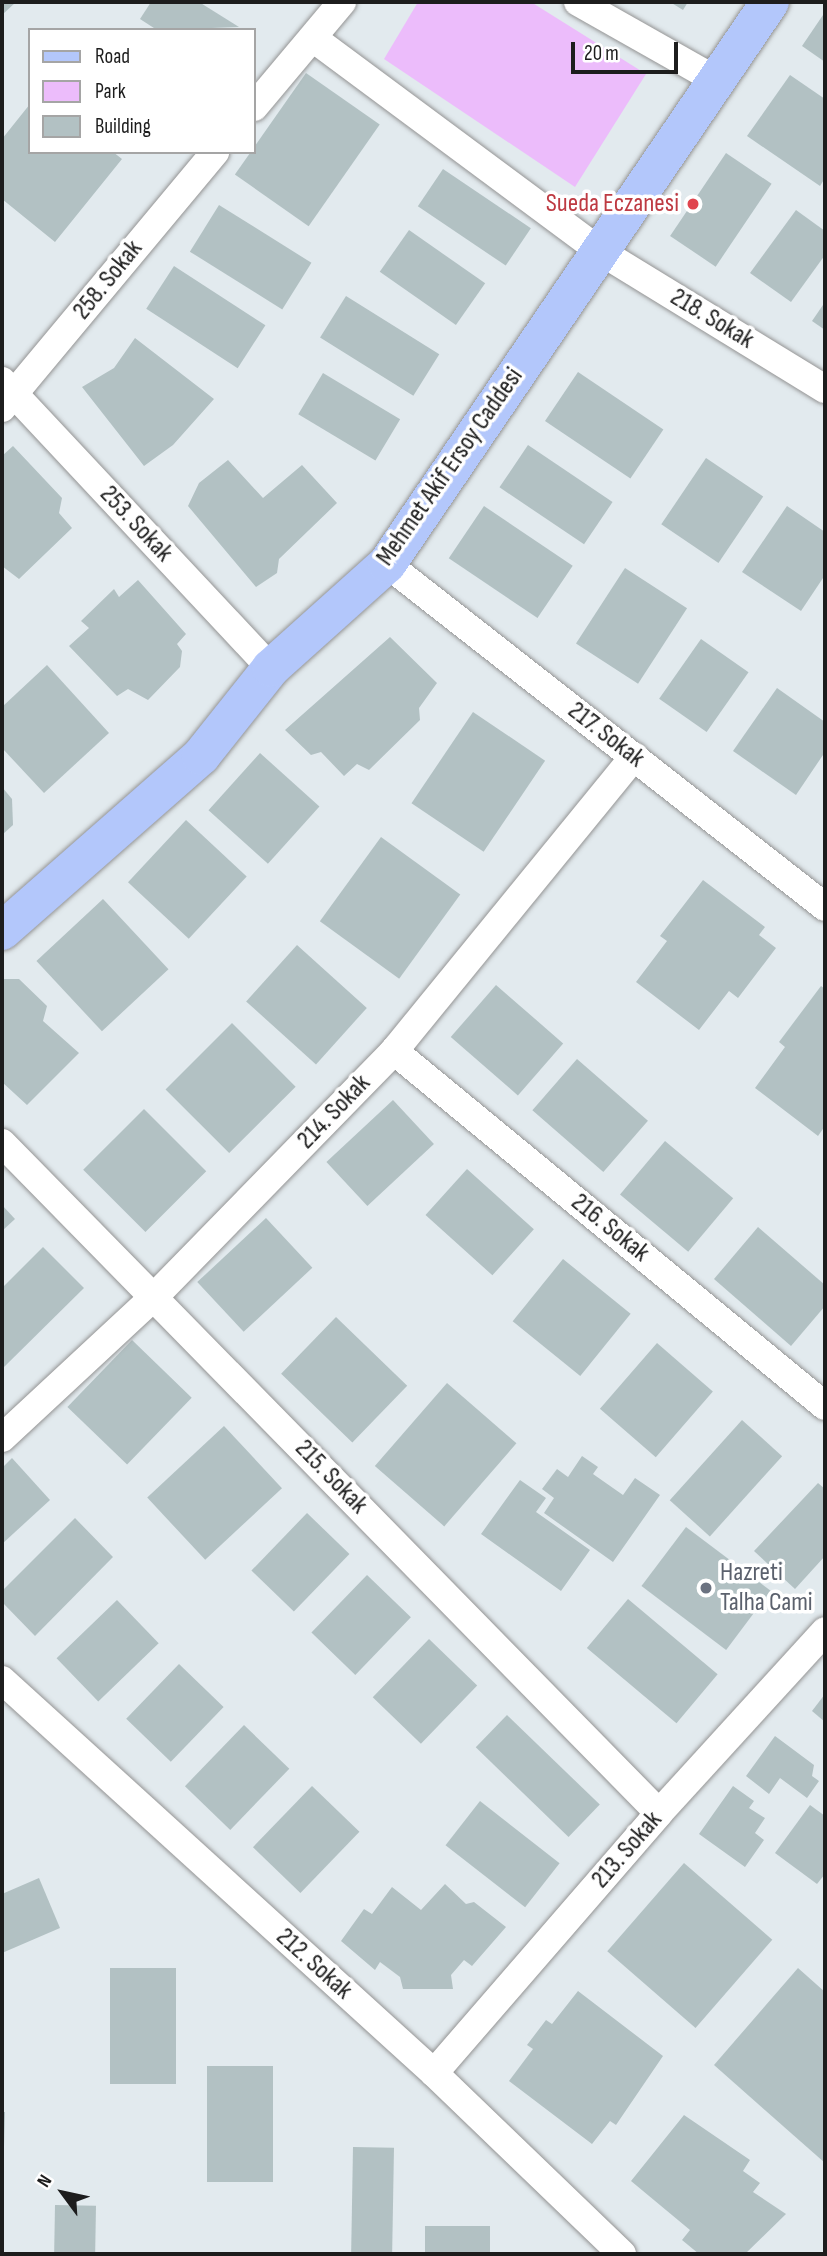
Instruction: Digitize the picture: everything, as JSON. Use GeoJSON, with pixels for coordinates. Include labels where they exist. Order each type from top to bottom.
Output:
{"type":"FeatureCollection","features":[{"type":"Feature","properties":{"kind":"street"},"geometry":{"type":"LineString","coordinates":[[256,105],[342,2]]}},
{"type":"Feature","properties":{"kind":"street"},"geometry":{"type":"LineString","coordinates":[[578,2],[716,80]]}},
{"type":"Feature","properties":{"kind":"street","name":"Mehmet Akif Ersoy Caddesi"},"geometry":{"type":"LineString","coordinates":[[2,931],[201,755],[271,668],[387,564],[598,250],[770,2]]}},
{"type":"Feature","properties":{"kind":"street","name":"218. Sokak"},"geometry":{"type":"LineString","coordinates":[[313,38],[598,250],[825,388]]}},
{"type":"Feature","properties":{"kind":"street","name":"258. Sokak"},"geometry":{"type":"LineString","coordinates":[[6,395],[213,154]]}},
{"type":"Feature","properties":{"kind":"street","name":"253. Sokak"},"geometry":{"type":"LineString","coordinates":[[6,395],[271,668]]}},
{"type":"Feature","properties":{"kind":"street","name":"217. Sokak"},"geometry":{"type":"LineString","coordinates":[[387,564],[825,907]]}},
{"type":"Feature","properties":{"kind":"street","name":"214. Sokak"},"geometry":{"type":"LineString","coordinates":[[2,1438],[155,1296],[394,1051],[634,757]]}},
{"type":"Feature","properties":{"kind":"street","name":"216. Sokak"},"geometry":{"type":"LineString","coordinates":[[394,1051],[825,1406]]}},
{"type":"Feature","properties":{"kind":"street","name":"215. Sokak"},"geometry":{"type":"LineString","coordinates":[[2,1143],[155,1296],[659,1813]]}},
{"type":"Feature","properties":{"kind":"street","name":"213. Sokak"},"geometry":{"type":"LineString","coordinates":[[434,2073],[659,1813],[825,1631]]}},
{"type":"Feature","properties":{"kind":"street","name":"212. Sokak"},"geometry":{"type":"LineString","coordinates":[[2,1680],[434,2073],[622,2254]]}},
{"type":"Feature","properties":{"kind":"green space"},"geometry":{"type":"Polygon","coordinates":[[[418,2],[531,2],[646,74],[575,187],[384,59],[418,2]]]}},
{"type":"Feature","properties":{"kind":"building"},"geometry":{"type":"Polygon","coordinates":[[[2,2],[16,2],[2,15],[2,2]]]}},
{"type":"Feature","properties":{"kind":"building"},"geometry":{"type":"Polygon","coordinates":[[[151,2],[199,2],[239,27],[154,28],[140,19],[151,2]]]}},
{"type":"Feature","properties":{"kind":"building"},"geometry":{"type":"Polygon","coordinates":[[[670,2],[688,2],[683,10],[670,2]]]}},
{"type":"Feature","properties":{"kind":"building"},"geometry":{"type":"Polygon","coordinates":[[[825,12],[825,62],[802,46],[825,12]]]}},
{"type":"Feature","properties":{"kind":"building"},"geometry":{"type":"Polygon","coordinates":[[[306,73],[380,125],[309,226],[235,175],[249,154],[256,154],[256,144],[306,73]]]}},
{"type":"Feature","properties":{"kind":"building"},"geometry":{"type":"Polygon","coordinates":[[[790,75],[825,99],[825,178],[820,186],[747,136],[790,75]]]}},
{"type":"Feature","properties":{"kind":"building"},"geometry":{"type":"Polygon","coordinates":[[[28,106],[28,154],[116,154],[122,159],[55,242],[2,199],[2,139],[28,106]]]}},
{"type":"Feature","properties":{"kind":"building"},"geometry":{"type":"Polygon","coordinates":[[[726,153],[772,184],[716,267],[670,236],[726,153]]]}},
{"type":"Feature","properties":{"kind":"building"},"geometry":{"type":"Polygon","coordinates":[[[443,169],[531,228],[506,266],[418,206],[443,169]]]}},
{"type":"Feature","properties":{"kind":"building"},"geometry":{"type":"Polygon","coordinates":[[[219,205],[311,263],[282,309],[190,252],[219,205]]]}},
{"type":"Feature","properties":{"kind":"building"},"geometry":{"type":"Polygon","coordinates":[[[796,210],[825,231],[825,255],[791,302],[750,273],[796,210]]]}},
{"type":"Feature","properties":{"kind":"building"},"geometry":{"type":"Polygon","coordinates":[[[409,230],[485,283],[456,325],[380,272],[409,230]]]}},
{"type":"Feature","properties":{"kind":"building"},"geometry":{"type":"Polygon","coordinates":[[[174,266],[265,325],[238,368],[146,309],[174,266]]]}},
{"type":"Feature","properties":{"kind":"building"},"geometry":{"type":"Polygon","coordinates":[[[346,296],[439,354],[413,396],[320,338],[346,296]]]}},
{"type":"Feature","properties":{"kind":"building"},"geometry":{"type":"Polygon","coordinates":[[[825,302],[825,330],[812,321],[825,302]]]}},
{"type":"Feature","properties":{"kind":"building"},"geometry":{"type":"Polygon","coordinates":[[[135,338],[214,399],[173,445],[144,466],[82,387],[114,368],[135,338]]]}},
{"type":"Feature","properties":{"kind":"building"},"geometry":{"type":"Polygon","coordinates":[[[578,372],[663,430],[630,479],[545,421],[578,372]]]}},
{"type":"Feature","properties":{"kind":"building"},"geometry":{"type":"Polygon","coordinates":[[[323,373],[400,419],[375,460],[298,414],[323,373]]]}},
{"type":"Feature","properties":{"kind":"building"},"geometry":{"type":"Polygon","coordinates":[[[528,445],[613,502],[584,544],[499,487],[528,445]]]}},
{"type":"Feature","properties":{"kind":"building"},"geometry":{"type":"Polygon","coordinates":[[[13,446],[62,498],[59,513],[72,528],[19,579],[2,566],[2,456],[13,446]]]}},
{"type":"Feature","properties":{"kind":"building"},"geometry":{"type":"Polygon","coordinates":[[[706,458],[763,497],[718,563],[661,524],[706,458]]]}},
{"type":"Feature","properties":{"kind":"building"},"geometry":{"type":"Polygon","coordinates":[[[228,460],[263,498],[302,465],[337,503],[279,559],[277,573],[256,587],[188,506],[199,483],[228,460]]]}},
{"type":"Feature","properties":{"kind":"building"},"geometry":{"type":"Polygon","coordinates":[[[484,506],[573,566],[537,618],[449,558],[484,506]]]}},
{"type":"Feature","properties":{"kind":"building"},"geometry":{"type":"Polygon","coordinates":[[[787,506],[825,532],[825,575],[801,611],[742,572],[787,506]]]}},
{"type":"Feature","properties":{"kind":"building"},"geometry":{"type":"Polygon","coordinates":[[[625,568],[687,608],[638,684],[576,643],[625,568]]]}},
{"type":"Feature","properties":{"kind":"building"},"geometry":{"type":"Polygon","coordinates":[[[138,580],[186,634],[177,644],[182,651],[180,667],[148,700],[128,689],[117,696],[69,646],[89,628],[81,621],[114,589],[119,597],[138,580]]]}},
{"type":"Feature","properties":{"kind":"building"},"geometry":{"type":"Polygon","coordinates":[[[390,637],[437,683],[419,708],[420,720],[369,770],[357,764],[344,776],[321,752],[311,755],[285,730],[390,637]]]}},
{"type":"Feature","properties":{"kind":"building"},"geometry":{"type":"Polygon","coordinates":[[[701,639],[749,672],[707,732],[659,699],[701,639]]]}},
{"type":"Feature","properties":{"kind":"building"},"geometry":{"type":"Polygon","coordinates":[[[47,665],[109,733],[44,793],[2,748],[2,707],[47,665]]]}},
{"type":"Feature","properties":{"kind":"building"},"geometry":{"type":"Polygon","coordinates":[[[777,688],[825,722],[825,752],[796,795],[733,751],[777,688]]]}},
{"type":"Feature","properties":{"kind":"building"},"geometry":{"type":"Polygon","coordinates":[[[473,712],[545,761],[484,852],[411,803],[473,712]]]}},
{"type":"Feature","properties":{"kind":"building"},"geometry":{"type":"Polygon","coordinates":[[[260,753],[319,807],[268,864],[208,810],[260,753]]]}},
{"type":"Feature","properties":{"kind":"building"},"geometry":{"type":"Polygon","coordinates":[[[2,787],[12,799],[13,825],[2,835],[2,787]]]}},
{"type":"Feature","properties":{"kind":"building"},"geometry":{"type":"Polygon","coordinates":[[[186,820],[247,877],[189,939],[128,882],[186,820]]]}},
{"type":"Feature","properties":{"kind":"building"},"geometry":{"type":"Polygon","coordinates":[[[381,837],[460,895],[399,979],[320,921],[381,837]]]}},
{"type":"Feature","properties":{"kind":"building"},"geometry":{"type":"Polygon","coordinates":[[[703,880],[765,927],[759,935],[776,948],[738,998],[729,991],[699,1030],[636,982],[667,941],[660,936],[703,880]]]}},
{"type":"Feature","properties":{"kind":"building"},"geometry":{"type":"Polygon","coordinates":[[[103,899],[168,969],[102,1031],[36,961],[103,899]]]}},
{"type":"Feature","properties":{"kind":"building"},"geometry":{"type":"Polygon","coordinates":[[[297,945],[367,1008],[316,1064],[246,1001],[297,945]]]}},
{"type":"Feature","properties":{"kind":"building"},"geometry":{"type":"Polygon","coordinates":[[[4,979],[19,979],[47,1006],[43,1021],[79,1053],[27,1105],[2,1082],[4,979]]]}},
{"type":"Feature","properties":{"kind":"building"},"geometry":{"type":"Polygon","coordinates":[[[496,985],[563,1043],[518,1095],[451,1037],[496,985]]]}},
{"type":"Feature","properties":{"kind":"building"},"geometry":{"type":"Polygon","coordinates":[[[821,986],[825,989],[825,1126],[818,1136],[755,1088],[785,1047],[779,1042],[821,986]]]}},
{"type":"Feature","properties":{"kind":"building"},"geometry":{"type":"Polygon","coordinates":[[[232,1023],[296,1087],[229,1153],[166,1089],[232,1023]]]}},
{"type":"Feature","properties":{"kind":"building"},"geometry":{"type":"Polygon","coordinates":[[[577,1059],[648,1121],[603,1172],[532,1110],[577,1059]]]}},
{"type":"Feature","properties":{"kind":"building"},"geometry":{"type":"Polygon","coordinates":[[[393,1100],[434,1144],[367,1206],[326,1162],[393,1100]]]}},
{"type":"Feature","properties":{"kind":"building"},"geometry":{"type":"Polygon","coordinates":[[[144,1109],[206,1171],[145,1232],[83,1170],[144,1109]]]}},
{"type":"Feature","properties":{"kind":"building"},"geometry":{"type":"Polygon","coordinates":[[[665,1141],[733,1198],[688,1252],[620,1195],[665,1141]]]}},
{"type":"Feature","properties":{"kind":"building"},"geometry":{"type":"Polygon","coordinates":[[[467,1169],[534,1229],[492,1275],[426,1215],[467,1169]]]}},
{"type":"Feature","properties":{"kind":"building"},"geometry":{"type":"Polygon","coordinates":[[[2,1205],[15,1219],[2,1231],[2,1205]]]}},
{"type":"Feature","properties":{"kind":"building"},"geometry":{"type":"Polygon","coordinates":[[[266,1218],[312,1268],[244,1332],[197,1282],[266,1218]]]}},
{"type":"Feature","properties":{"kind":"building"},"geometry":{"type":"Polygon","coordinates":[[[758,1227],[825,1285],[825,1306],[791,1346],[714,1279],[758,1227]]]}},
{"type":"Feature","properties":{"kind":"building"},"geometry":{"type":"Polygon","coordinates":[[[43,1247],[84,1288],[2,1369],[2,1288],[43,1247]]]}},
{"type":"Feature","properties":{"kind":"building"},"geometry":{"type":"Polygon","coordinates":[[[563,1259],[631,1314],[580,1376],[513,1321],[563,1259]]]}},
{"type":"Feature","properties":{"kind":"building"},"geometry":{"type":"Polygon","coordinates":[[[336,1317],[407,1386],[352,1443],[281,1374],[336,1317]]]}},
{"type":"Feature","properties":{"kind":"building"},"geometry":{"type":"Polygon","coordinates":[[[132,1340],[192,1398],[127,1465],[67,1407],[132,1340]]]}},
{"type":"Feature","properties":{"kind":"building"},"geometry":{"type":"Polygon","coordinates":[[[657,1343],[713,1392],[656,1457],[600,1409],[657,1343]]]}},
{"type":"Feature","properties":{"kind":"building"},"geometry":{"type":"Polygon","coordinates":[[[447,1383],[516,1443],[444,1526],[375,1466],[447,1383]]]}},
{"type":"Feature","properties":{"kind":"building"},"geometry":{"type":"Polygon","coordinates":[[[742,1420],[782,1456],[710,1536],[670,1500],[742,1420]]]}},
{"type":"Feature","properties":{"kind":"building"},"geometry":{"type":"Polygon","coordinates":[[[224,1426],[282,1488],[205,1560],[147,1498],[224,1426]]]}},
{"type":"Feature","properties":{"kind":"building"},"geometry":{"type":"Polygon","coordinates":[[[582,1456],[598,1467],[593,1474],[623,1495],[635,1478],[660,1495],[613,1562],[544,1513],[554,1498],[542,1489],[557,1469],[568,1477],[582,1456]]]}},
{"type":"Feature","properties":{"kind":"building"},"geometry":{"type":"Polygon","coordinates":[[[12,1458],[50,1500],[2,1544],[2,1468],[12,1458]]]}},
{"type":"Feature","properties":{"kind":"building"},"geometry":{"type":"Polygon","coordinates":[[[520,1480],[546,1498],[536,1512],[590,1550],[561,1591],[481,1534],[520,1480]]]}},
{"type":"Feature","properties":{"kind":"building"},"geometry":{"type":"Polygon","coordinates":[[[818,1483],[825,1489],[825,1556],[795,1589],[754,1551],[818,1483]]]}},
{"type":"Feature","properties":{"kind":"building"},"geometry":{"type":"Polygon","coordinates":[[[307,1513],[349,1554],[294,1612],[251,1571],[307,1513]]]}},
{"type":"Feature","properties":{"kind":"building"},"geometry":{"type":"Polygon","coordinates":[[[75,1518],[113,1557],[35,1636],[2,1602],[2,1591],[75,1518]]]}},
{"type":"Feature","properties":{"kind":"building","name":"Hazreti Talha Cami"},"geometry":{"type":"Polygon","coordinates":[[[686,1527],[771,1591],[726,1650],[641,1586],[686,1527]]]}},
{"type":"Feature","properties":{"kind":"building"},"geometry":{"type":"Polygon","coordinates":[[[367,1575],[411,1617],[355,1675],[311,1633],[367,1575]]]}},
{"type":"Feature","properties":{"kind":"building"},"geometry":{"type":"Polygon","coordinates":[[[628,1599],[718,1674],[676,1723],[587,1648],[628,1599]]]}},
{"type":"Feature","properties":{"kind":"building"},"geometry":{"type":"Polygon","coordinates":[[[117,1600],[159,1643],[98,1702],[57,1658],[117,1600]]]}},
{"type":"Feature","properties":{"kind":"building"},"geometry":{"type":"Polygon","coordinates":[[[429,1639],[477,1686],[421,1744],[373,1697],[429,1639]]]}},
{"type":"Feature","properties":{"kind":"building"},"geometry":{"type":"Polygon","coordinates":[[[179,1664],[224,1707],[171,1762],[126,1719],[179,1664]]]}},
{"type":"Feature","properties":{"kind":"building"},"geometry":{"type":"Polygon","coordinates":[[[825,1694],[825,1722],[812,1711],[825,1694]]]}},
{"type":"Feature","properties":{"kind":"building"},"geometry":{"type":"Polygon","coordinates":[[[507,1715],[600,1805],[569,1837],[476,1747],[507,1715]]]}},
{"type":"Feature","properties":{"kind":"building"},"geometry":{"type":"Polygon","coordinates":[[[244,1725],[289,1769],[230,1830],[185,1786],[244,1725]]]}},
{"type":"Feature","properties":{"kind":"building"},"geometry":{"type":"Polygon","coordinates":[[[775,1736],[814,1765],[812,1776],[819,1781],[807,1798],[780,1778],[769,1794],[746,1776],[775,1736]]]}},
{"type":"Feature","properties":{"kind":"building"},"geometry":{"type":"Polygon","coordinates":[[[312,1786],[359,1832],[300,1893],[253,1847],[312,1786]]]}},
{"type":"Feature","properties":{"kind":"building"},"geometry":{"type":"Polygon","coordinates":[[[733,1786],[754,1801],[749,1808],[765,1818],[755,1833],[764,1840],[745,1867],[699,1834],[733,1786]]]}},
{"type":"Feature","properties":{"kind":"building"},"geometry":{"type":"Polygon","coordinates":[[[480,1801],[560,1863],[525,1907],[446,1845],[480,1801]]]}},
{"type":"Feature","properties":{"kind":"building"},"geometry":{"type":"Polygon","coordinates":[[[810,1805],[825,1816],[825,1874],[817,1884],[775,1853],[810,1805]]]}},
{"type":"Feature","properties":{"kind":"building"},"geometry":{"type":"Polygon","coordinates":[[[684,1863],[772,1940],[696,2028],[607,1951],[684,1863]]]}},
{"type":"Feature","properties":{"kind":"building"},"geometry":{"type":"Polygon","coordinates":[[[39,1878],[60,1928],[2,1953],[2,1894],[39,1878]]]}},
{"type":"Feature","properties":{"kind":"building"},"geometry":{"type":"Polygon","coordinates":[[[445,1884],[466,1904],[474,1902],[506,1927],[472,1966],[464,1960],[451,1975],[453,1989],[403,1989],[400,1977],[380,1962],[375,1970],[341,1941],[364,1909],[372,1914],[392,1887],[421,1910],[445,1884]]]}},
{"type":"Feature","properties":{"kind":"building"},"geometry":{"type":"Polygon","coordinates":[[[110,1968],[176,1968],[176,2084],[110,2084],[110,1968]]]}},
{"type":"Feature","properties":{"kind":"building"},"geometry":{"type":"Polygon","coordinates":[[[798,1968],[825,1992],[825,2163],[714,2065],[798,1968]]]}},
{"type":"Feature","properties":{"kind":"building"},"geometry":{"type":"Polygon","coordinates":[[[578,1991],[663,2056],[616,2125],[610,2121],[592,2144],[509,2081],[533,2049],[527,2045],[546,2020],[552,2024],[578,1991]]]}},
{"type":"Feature","properties":{"kind":"building"},"geometry":{"type":"Polygon","coordinates":[[[207,2066],[273,2066],[273,2182],[207,2182],[207,2066]]]}},
{"type":"Feature","properties":{"kind":"building"},"geometry":{"type":"Polygon","coordinates":[[[2,2112],[5,2112],[4,2147],[2,2147],[2,2112]]]}},
{"type":"Feature","properties":{"kind":"building"},"geometry":{"type":"Polygon","coordinates":[[[684,2115],[750,2160],[743,2171],[760,2183],[753,2192],[786,2214],[745,2254],[699,2254],[682,2240],[690,2230],[631,2181],[684,2115]]]}},
{"type":"Feature","properties":{"kind":"building"},"geometry":{"type":"Polygon","coordinates":[[[353,2147],[394,2148],[392,2254],[351,2254],[353,2147]]]}},
{"type":"Feature","properties":{"kind":"building"},"geometry":{"type":"Polygon","coordinates":[[[55,2205],[96,2206],[95,2254],[54,2254],[55,2205]]]}},
{"type":"Feature","properties":{"kind":"building"},"geometry":{"type":"Polygon","coordinates":[[[425,2226],[490,2226],[490,2254],[425,2254],[425,2226]]]}},
{"type":"Feature","properties":{"kind":"place","name":"Sueda Eczanesi"},"geometry":{"type":"Point","coordinates":[693,204]}},
{"type":"Feature","properties":{"kind":"place","name":"Hazreti Talha Cami"},"geometry":{"type":"Point","coordinates":[706,1588]}}]}
